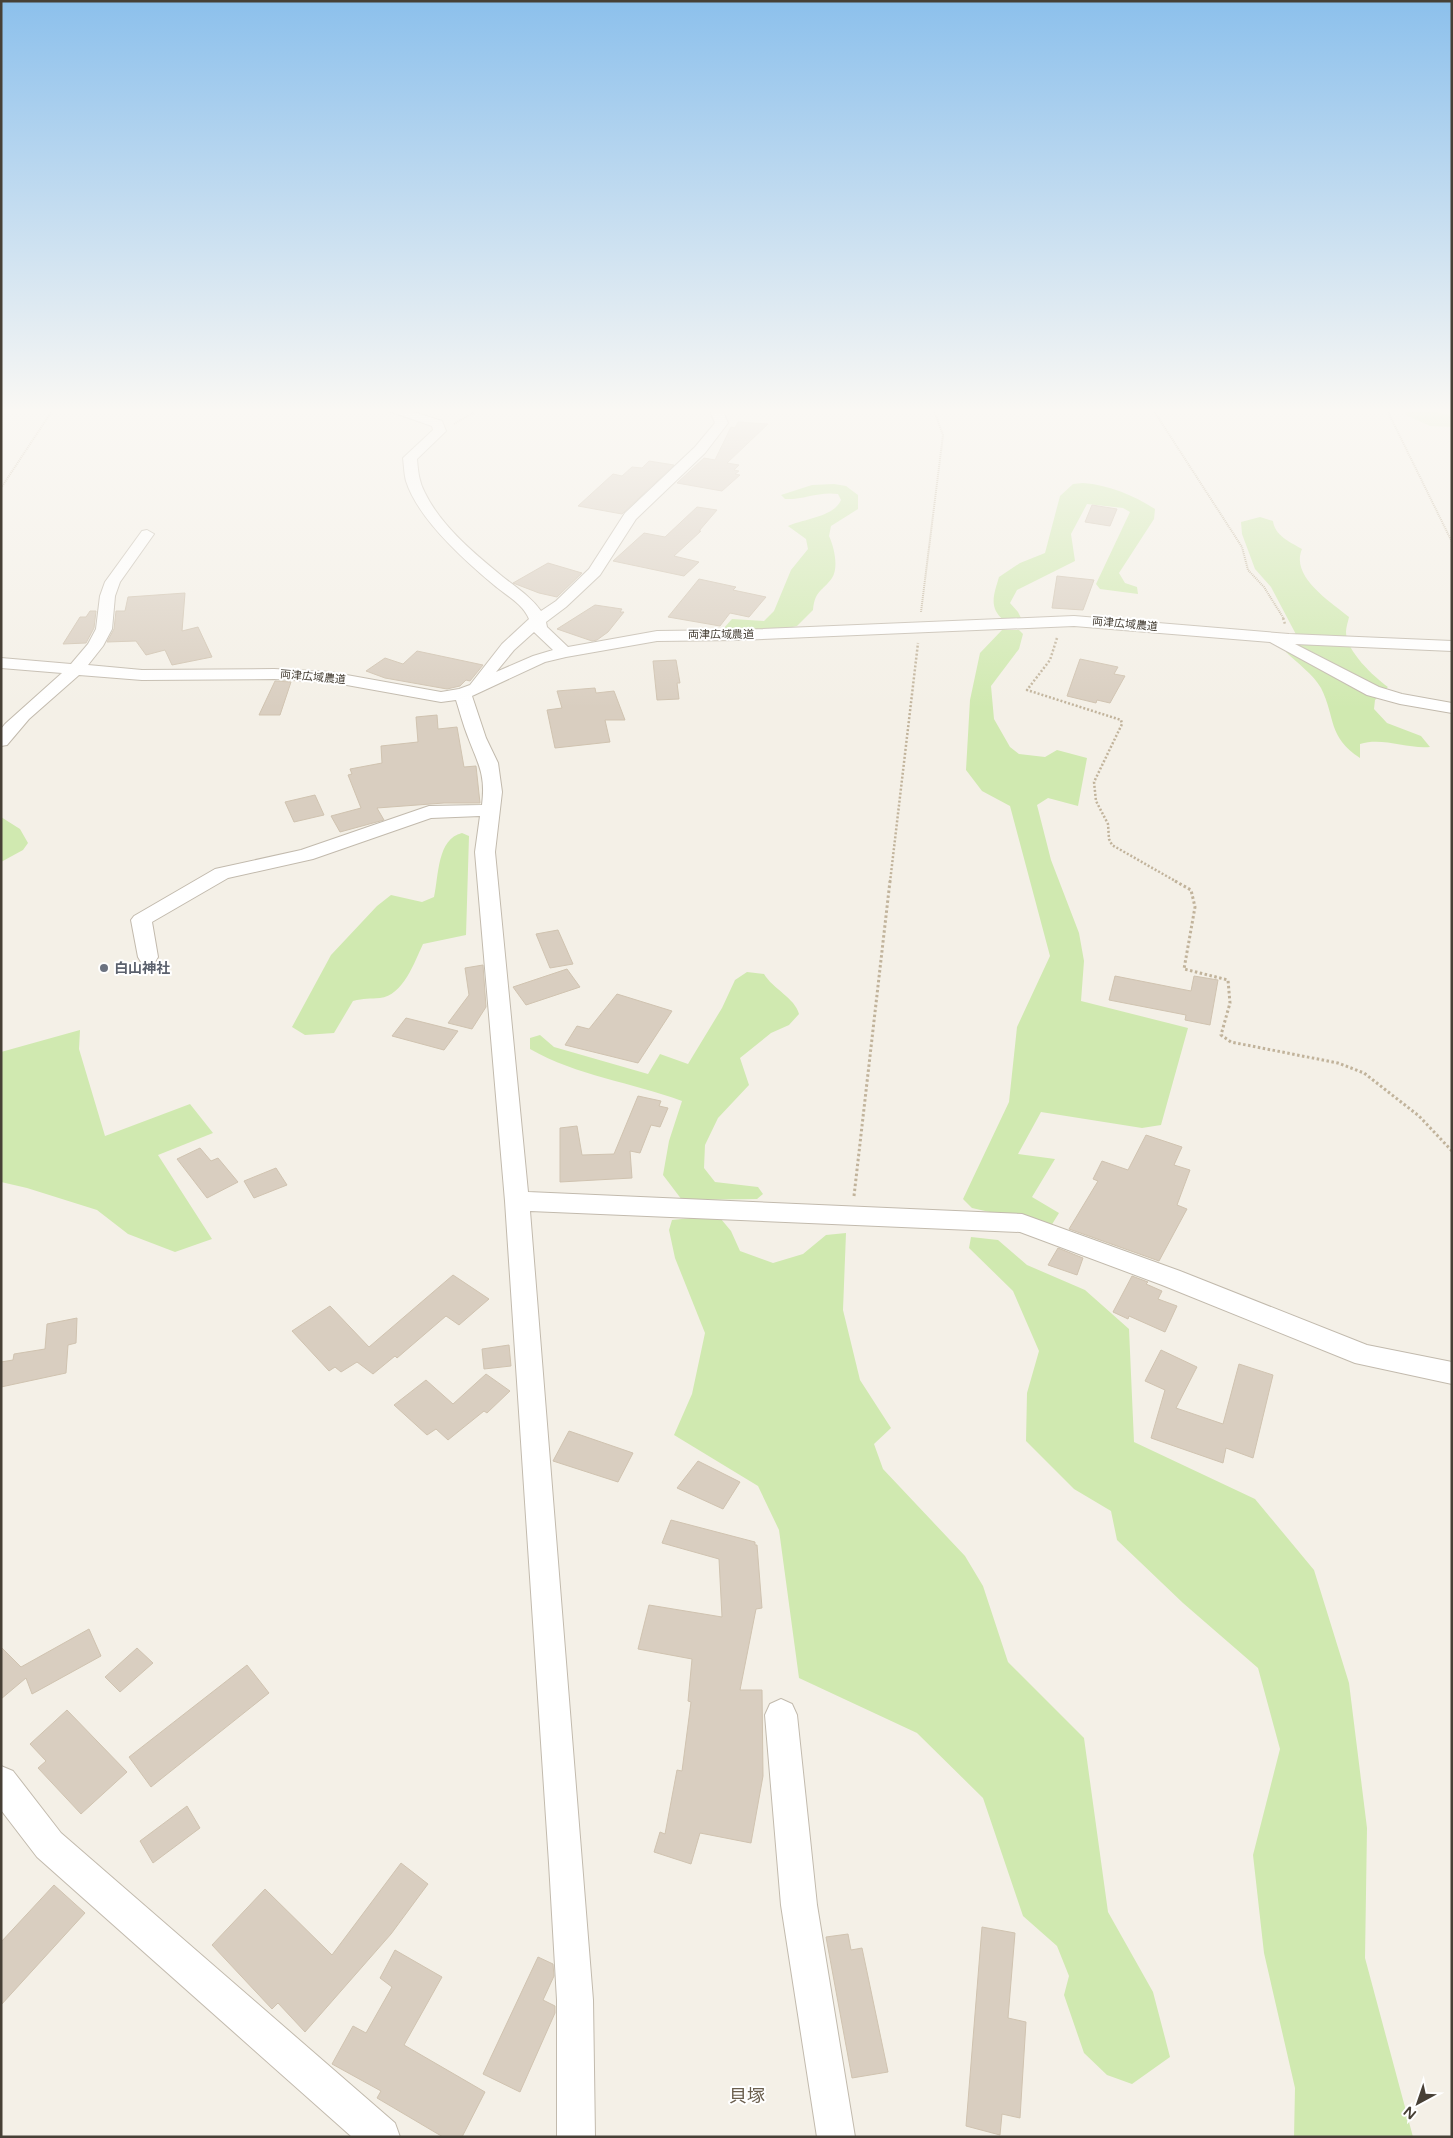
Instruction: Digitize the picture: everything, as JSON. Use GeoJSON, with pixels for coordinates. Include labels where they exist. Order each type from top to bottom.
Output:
{"type":"FeatureCollection","features":[{"type":"Feature","properties":{"kind":"street"},"geometry":{"type":"LineString","coordinates":[[428,508],[433,516],[457,542],[500,583],[531,606],[539,619],[540,628],[564,652]]}},
{"type":"Feature","properties":{"kind":"street"},"geometry":{"type":"LineString","coordinates":[[576,2137],[575,2000],[516,1201],[486,852],[493,792],[489,763],[477,738],[470,691],[498,657],[539,619],[561,604],[595,572],[630,516],[639,508]]}},
{"type":"Feature","properties":{"kind":"street"},"geometry":{"type":"LineString","coordinates":[[1,741],[13,724],[73,671],[94,648],[106,628],[110,588],[147,534]]}},
{"type":"Feature","properties":{"kind":"street","name":"両津広域農道"},"geometry":{"type":"LineString","coordinates":[[1,664],[142,676],[284,674],[363,682],[412,693],[441,697],[470,691],[539,659],[564,652],[657,636],[919,628],[1063,621],[1126,624],[1289,639],[1452,646]]}},
{"type":"Feature","properties":{"kind":"street"},"geometry":{"type":"LineString","coordinates":[[1266,637],[1373,691],[1400,699],[1452,708]]}},
{"type":"Feature","properties":{"kind":"street"},"geometry":{"type":"LineString","coordinates":[[148,957],[141,920],[222,873],[306,855],[429,812],[490,810]]}},
{"type":"Feature","properties":{"kind":"street"},"geometry":{"type":"LineString","coordinates":[[516,1201],[855,1214],[1022,1223],[1171,1278],[1364,1355],[1452,1373]]}},
{"type":"Feature","properties":{"kind":"street"},"geometry":{"type":"LineString","coordinates":[[781,1715],[799,1906],[836,2137]]}},
{"type":"Feature","properties":{"kind":"street"},"geometry":{"type":"LineString","coordinates":[[1,1782],[49,1845],[381,2137]]}},
{"type":"Feature","properties":{"kind":"path"},"geometry":{"type":"LineString","coordinates":[[855,1214],[854,1200],[871,1036],[903,781],[934,508]]}},
{"type":"Feature","properties":{"kind":"path"},"geometry":{"type":"LineString","coordinates":[[1217,508],[1242,547],[1248,570],[1264,587],[1283,616],[1289,639]]}},
{"type":"Feature","properties":{"kind":"path"},"geometry":{"type":"LineString","coordinates":[[1435,508],[1452,542]]}},
{"type":"Feature","properties":{"kind":"path"},"geometry":{"type":"LineString","coordinates":[[1063,621],[1050,660],[1027,690],[1122,720],[1122,724],[1094,782],[1096,801],[1108,824],[1109,839],[1112,845],[1190,890],[1195,907],[1184,969],[1228,980],[1230,1003],[1221,1035],[1231,1042],[1338,1063],[1364,1073],[1419,1116],[1452,1151]]}},
{"type":"Feature","properties":{"kind":"green space"},"geometry":{"type":"Polygon","coordinates":[[[835,508],[858,508],[831,526],[829,536],[835,557],[834,573],[817,595],[813,610],[797,626],[779,630],[730,631],[723,629],[732,619],[764,621],[774,611],[791,570],[808,549],[806,539],[788,526],[818,517],[835,508]]]}},
{"type":"Feature","properties":{"kind":"green space"},"geometry":{"type":"Polygon","coordinates":[[[1057,508],[1085,508],[1071,534],[1075,561],[1017,590],[1010,603],[1021,618],[1004,620],[994,606],[994,595],[999,577],[1020,563],[1045,553],[1057,508]]]}},
{"type":"Feature","properties":{"kind":"green space"},"geometry":{"type":"Polygon","coordinates":[[[1121,508],[1155,509],[1154,519],[1119,573],[1125,583],[1137,587],[1138,594],[1100,589],[1096,584],[1130,512],[1121,508]]]}},
{"type":"Feature","properties":{"kind":"green space"},"geometry":{"type":"Polygon","coordinates":[[[1260,517],[1273,521],[1280,535],[1302,549],[1300,559],[1307,579],[1314,588],[1349,617],[1346,632],[1351,647],[1362,663],[1388,687],[1375,700],[1374,709],[1387,723],[1421,736],[1430,747],[1369,742],[1360,744],[1360,758],[1342,742],[1337,734],[1326,699],[1318,683],[1286,652],[1286,641],[1300,642],[1271,587],[1255,569],[1242,534],[1241,522],[1260,517]]]}},
{"type":"Feature","properties":{"kind":"green space"},"geometry":{"type":"Polygon","coordinates":[[[1002,630],[1019,630],[1023,634],[1019,649],[991,686],[994,719],[1010,747],[1019,754],[1045,757],[1057,750],[1087,758],[1078,806],[1048,798],[1037,805],[1051,860],[1079,933],[1084,961],[1081,1001],[1188,1028],[1161,1125],[1142,1128],[1041,1112],[1018,1154],[1055,1159],[1032,1197],[1059,1213],[1051,1226],[972,1208],[963,1199],[1009,1102],[1017,1027],[1050,956],[1010,806],[982,791],[966,770],[970,700],[980,653],[1002,630]]]}},
{"type":"Feature","properties":{"kind":"green space"},"geometry":{"type":"Polygon","coordinates":[[[1,817],[20,829],[28,843],[23,850],[1,862],[1,817]]]}},
{"type":"Feature","properties":{"kind":"green space"},"geometry":{"type":"Polygon","coordinates":[[[462,833],[469,836],[466,935],[423,944],[402,985],[388,996],[353,1001],[334,1033],[305,1035],[292,1027],[331,955],[377,906],[391,895],[422,902],[434,897],[443,850],[448,842],[462,833]]]}},
{"type":"Feature","properties":{"kind":"green space"},"geometry":{"type":"Polygon","coordinates":[[[747,972],[764,974],[789,998],[799,1014],[789,1025],[771,1033],[740,1058],[749,1085],[718,1118],[705,1145],[704,1168],[715,1182],[758,1187],[763,1194],[757,1199],[682,1200],[663,1175],[669,1141],[682,1101],[566,1066],[530,1049],[530,1038],[540,1035],[554,1047],[648,1074],[660,1054],[688,1064],[722,1008],[735,980],[747,972]]]}},
{"type":"Feature","properties":{"kind":"green space"},"geometry":{"type":"Polygon","coordinates":[[[80,1030],[79,1049],[105,1136],[190,1104],[213,1133],[158,1155],[212,1239],[175,1252],[128,1234],[97,1210],[27,1188],[1,1182],[1,1052],[80,1030]]]}},
{"type":"Feature","properties":{"kind":"green space"},"geometry":{"type":"Polygon","coordinates":[[[691,1218],[721,1219],[731,1231],[740,1251],[773,1263],[803,1254],[826,1235],[846,1233],[843,1310],[860,1380],[891,1428],[874,1444],[883,1469],[965,1556],[983,1586],[1008,1662],[1084,1738],[1108,1912],[1153,1992],[1170,2057],[1132,2084],[1107,2075],[1084,2053],[1064,1995],[1069,1976],[1057,1946],[1023,1916],[983,1798],[917,1733],[799,1678],[779,1530],[758,1486],[674,1435],[692,1394],[705,1333],[675,1258],[669,1230],[672,1220],[691,1218]]]}},
{"type":"Feature","properties":{"kind":"green space"},"geometry":{"type":"Polygon","coordinates":[[[971,1237],[998,1240],[1027,1265],[1085,1290],[1129,1329],[1134,1442],[1255,1499],[1314,1570],[1349,1683],[1367,1828],[1365,1958],[1413,2137],[1294,2137],[1295,2088],[1264,1953],[1253,1855],[1280,1749],[1258,1668],[1183,1603],[1117,1540],[1111,1511],[1074,1489],[1026,1441],[1027,1393],[1039,1351],[1013,1291],[969,1248],[971,1237]]]}},
{"type":"Feature","properties":{"kind":"building"},"geometry":{"type":"Polygon","coordinates":[[[588,508],[629,508],[622,514],[588,508]]]}},
{"type":"Feature","properties":{"kind":"building"},"geometry":{"type":"Polygon","coordinates":[[[696,508],[717,510],[699,531],[701,531],[674,556],[699,562],[684,576],[613,561],[644,533],[665,537],[696,508]]]}},
{"type":"Feature","properties":{"kind":"building"},"geometry":{"type":"Polygon","coordinates":[[[1091,508],[1117,509],[1110,526],[1085,522],[1091,508]]]}},
{"type":"Feature","properties":{"kind":"building"},"geometry":{"type":"Polygon","coordinates":[[[548,563],[582,573],[557,597],[539,593],[513,583],[548,563]]]}},
{"type":"Feature","properties":{"kind":"building"},"geometry":{"type":"Polygon","coordinates":[[[1057,576],[1094,580],[1083,610],[1052,608],[1057,576]]]}},
{"type":"Feature","properties":{"kind":"building"},"geometry":{"type":"Polygon","coordinates":[[[699,579],[736,587],[733,590],[766,597],[749,617],[730,613],[720,626],[668,617],[699,579]]]}},
{"type":"Feature","properties":{"kind":"building"},"geometry":{"type":"Polygon","coordinates":[[[185,593],[182,631],[198,627],[212,657],[172,665],[165,650],[146,655],[136,641],[107,642],[114,629],[116,611],[125,611],[128,597],[185,593]]]}},
{"type":"Feature","properties":{"kind":"building"},"geometry":{"type":"Polygon","coordinates":[[[595,605],[622,609],[620,612],[624,612],[608,632],[597,640],[592,641],[557,629],[595,605]]]}},
{"type":"Feature","properties":{"kind":"building"},"geometry":{"type":"Polygon","coordinates":[[[90,611],[96,611],[94,628],[86,643],[63,644],[80,617],[86,617],[90,611]]]}},
{"type":"Feature","properties":{"kind":"building"},"geometry":{"type":"Polygon","coordinates":[[[417,651],[483,665],[470,681],[466,680],[460,686],[447,689],[385,678],[366,671],[385,658],[403,664],[417,651]]]}},
{"type":"Feature","properties":{"kind":"building"},"geometry":{"type":"Polygon","coordinates":[[[1080,659],[1118,667],[1114,674],[1125,676],[1110,703],[1097,700],[1096,703],[1067,696],[1080,659]]]}},
{"type":"Feature","properties":{"kind":"building"},"geometry":{"type":"Polygon","coordinates":[[[676,660],[680,683],[677,683],[679,699],[657,700],[653,661],[676,660]]]}},
{"type":"Feature","properties":{"kind":"building"},"geometry":{"type":"Polygon","coordinates":[[[275,681],[291,682],[280,715],[259,715],[275,681]]]}},
{"type":"Feature","properties":{"kind":"building"},"geometry":{"type":"Polygon","coordinates":[[[595,688],[596,693],[614,691],[625,720],[605,720],[610,742],[555,748],[547,710],[562,708],[557,691],[595,688]]]}},
{"type":"Feature","properties":{"kind":"building"},"geometry":{"type":"Polygon","coordinates":[[[437,715],[438,729],[457,727],[464,767],[476,766],[480,803],[444,803],[377,808],[384,820],[340,832],[331,816],[361,808],[348,775],[352,774],[350,769],[382,763],[381,746],[418,742],[416,717],[437,715]]]}},
{"type":"Feature","properties":{"kind":"building"},"geometry":{"type":"Polygon","coordinates":[[[315,795],[324,815],[294,822],[285,802],[315,795]]]}},
{"type":"Feature","properties":{"kind":"building"},"geometry":{"type":"Polygon","coordinates":[[[558,930],[573,964],[550,968],[536,934],[558,930]]]}},
{"type":"Feature","properties":{"kind":"building"},"geometry":{"type":"Polygon","coordinates":[[[483,965],[486,1007],[472,1029],[448,1023],[469,995],[465,968],[483,965]]]}},
{"type":"Feature","properties":{"kind":"building"},"geometry":{"type":"Polygon","coordinates":[[[567,969],[580,987],[526,1005],[513,987],[567,969]]]}},
{"type":"Feature","properties":{"kind":"building"},"geometry":{"type":"Polygon","coordinates":[[[1115,976],[1191,991],[1194,976],[1218,980],[1210,1025],[1185,1020],[1186,1015],[1109,1000],[1115,976]]]}},
{"type":"Feature","properties":{"kind":"building"},"geometry":{"type":"Polygon","coordinates":[[[617,994],[672,1011],[638,1063],[565,1045],[577,1026],[589,1029],[617,994]]]}},
{"type":"Feature","properties":{"kind":"building"},"geometry":{"type":"Polygon","coordinates":[[[406,1018],[458,1031],[444,1050],[392,1036],[406,1018]]]}},
{"type":"Feature","properties":{"kind":"building"},"geometry":{"type":"Polygon","coordinates":[[[638,1096],[661,1101],[659,1106],[668,1108],[660,1127],[651,1125],[640,1153],[630,1151],[632,1178],[560,1182],[560,1128],[577,1126],[582,1155],[614,1154],[638,1096]]]}},
{"type":"Feature","properties":{"kind":"building"},"geometry":{"type":"Polygon","coordinates":[[[1146,1135],[1182,1147],[1174,1165],[1190,1170],[1177,1205],[1187,1209],[1159,1261],[1069,1229],[1098,1181],[1093,1179],[1102,1161],[1128,1170],[1146,1135]]]}},
{"type":"Feature","properties":{"kind":"building"},"geometry":{"type":"Polygon","coordinates":[[[200,1148],[211,1161],[218,1158],[238,1182],[207,1198],[177,1159],[200,1148]]]}},
{"type":"Feature","properties":{"kind":"building"},"geometry":{"type":"Polygon","coordinates":[[[276,1168],[287,1185],[254,1198],[244,1181],[276,1168]]]}},
{"type":"Feature","properties":{"kind":"building"},"geometry":{"type":"Polygon","coordinates":[[[1058,1248],[1083,1258],[1077,1275],[1048,1265],[1058,1248]]]}},
{"type":"Feature","properties":{"kind":"building"},"geometry":{"type":"Polygon","coordinates":[[[453,1275],[489,1299],[459,1325],[446,1316],[397,1358],[395,1356],[373,1374],[357,1362],[341,1372],[335,1367],[329,1371],[292,1331],[330,1306],[369,1347],[453,1275]]]}},
{"type":"Feature","properties":{"kind":"building"},"geometry":{"type":"Polygon","coordinates":[[[1132,1276],[1148,1282],[1146,1284],[1162,1291],[1158,1299],[1177,1306],[1165,1332],[1129,1316],[1128,1319],[1113,1312],[1132,1276]]]}},
{"type":"Feature","properties":{"kind":"building"},"geometry":{"type":"Polygon","coordinates":[[[77,1318],[76,1343],[68,1345],[66,1373],[1,1387],[1,1362],[13,1360],[14,1354],[45,1349],[47,1324],[77,1318]]]}},
{"type":"Feature","properties":{"kind":"building"},"geometry":{"type":"Polygon","coordinates":[[[509,1345],[511,1366],[484,1369],[482,1349],[509,1345]]]}},
{"type":"Feature","properties":{"kind":"building"},"geometry":{"type":"Polygon","coordinates":[[[1161,1350],[1197,1367],[1176,1408],[1223,1424],[1239,1364],[1273,1375],[1253,1458],[1226,1448],[1223,1463],[1151,1438],[1165,1390],[1145,1381],[1161,1350]]]}},
{"type":"Feature","properties":{"kind":"building"},"geometry":{"type":"Polygon","coordinates":[[[486,1374],[510,1391],[487,1413],[484,1411],[448,1440],[436,1429],[427,1435],[394,1405],[426,1380],[453,1404],[486,1374]]]}},
{"type":"Feature","properties":{"kind":"building"},"geometry":{"type":"Polygon","coordinates":[[[569,1431],[633,1453],[618,1482],[553,1461],[569,1431]]]}},
{"type":"Feature","properties":{"kind":"building"},"geometry":{"type":"Polygon","coordinates":[[[698,1461],[740,1482],[723,1509],[677,1488],[698,1461]]]}},
{"type":"Feature","properties":{"kind":"building"},"geometry":{"type":"Polygon","coordinates":[[[671,1520],[755,1542],[755,1545],[757,1545],[762,1608],[756,1609],[740,1690],[762,1690],[763,1776],[751,1843],[700,1833],[691,1864],[654,1852],[660,1832],[665,1834],[677,1770],[682,1771],[691,1702],[688,1701],[692,1659],[638,1649],[649,1605],[722,1617],[719,1559],[662,1543],[671,1520]]]}},
{"type":"Feature","properties":{"kind":"building"},"geometry":{"type":"Polygon","coordinates":[[[89,1629],[101,1656],[32,1694],[26,1678],[1,1699],[1,1647],[21,1667],[89,1629]]]}},
{"type":"Feature","properties":{"kind":"building"},"geometry":{"type":"Polygon","coordinates":[[[137,1648],[153,1663],[120,1692],[105,1677],[137,1648]]]}},
{"type":"Feature","properties":{"kind":"building"},"geometry":{"type":"Polygon","coordinates":[[[247,1665],[269,1693],[151,1787],[129,1757],[247,1665]]]}},
{"type":"Feature","properties":{"kind":"building"},"geometry":{"type":"Polygon","coordinates":[[[67,1710],[127,1772],[81,1814],[38,1768],[46,1761],[30,1744],[67,1710]]]}},
{"type":"Feature","properties":{"kind":"building"},"geometry":{"type":"Polygon","coordinates":[[[187,1806],[200,1828],[153,1863],[140,1841],[187,1806]]]}},
{"type":"Feature","properties":{"kind":"building"},"geometry":{"type":"Polygon","coordinates":[[[401,1863],[428,1884],[391,1934],[305,2032],[278,2003],[272,2009],[212,1945],[265,1889],[332,1955],[401,1863]]]}},
{"type":"Feature","properties":{"kind":"building"},"geometry":{"type":"Polygon","coordinates":[[[54,1885],[85,1913],[1,2005],[1,1942],[54,1885]]]}},
{"type":"Feature","properties":{"kind":"building"},"geometry":{"type":"Polygon","coordinates":[[[982,1927],[1015,1933],[1008,2018],[1026,2022],[1020,2118],[1002,2114],[1000,2135],[966,2126],[982,1927]]]}},
{"type":"Feature","properties":{"kind":"building"},"geometry":{"type":"Polygon","coordinates":[[[848,1934],[851,1950],[862,1948],[888,2072],[852,2078],[826,1937],[848,1934]]]}},
{"type":"Feature","properties":{"kind":"building"},"geometry":{"type":"Polygon","coordinates":[[[395,1950],[442,1977],[404,2045],[485,2092],[462,2137],[443,2137],[377,2098],[381,2091],[332,2064],[353,2026],[366,2033],[392,1987],[380,1978],[395,1950]]]}},
{"type":"Feature","properties":{"kind":"building"},"geometry":{"type":"Polygon","coordinates":[[[538,1957],[553,1964],[554,1976],[543,2000],[555,2006],[555,2013],[520,2092],[483,2074],[538,1957]]]}},
{"type":"Feature","properties":{"kind":"place","name":"白山神社"},"geometry":{"type":"Point","coordinates":[104,968]}},
{"type":"Feature","properties":{"kind":"district","name":"貝塚"},"geometry":{"type":"Point","coordinates":[747,2096]}}]}
